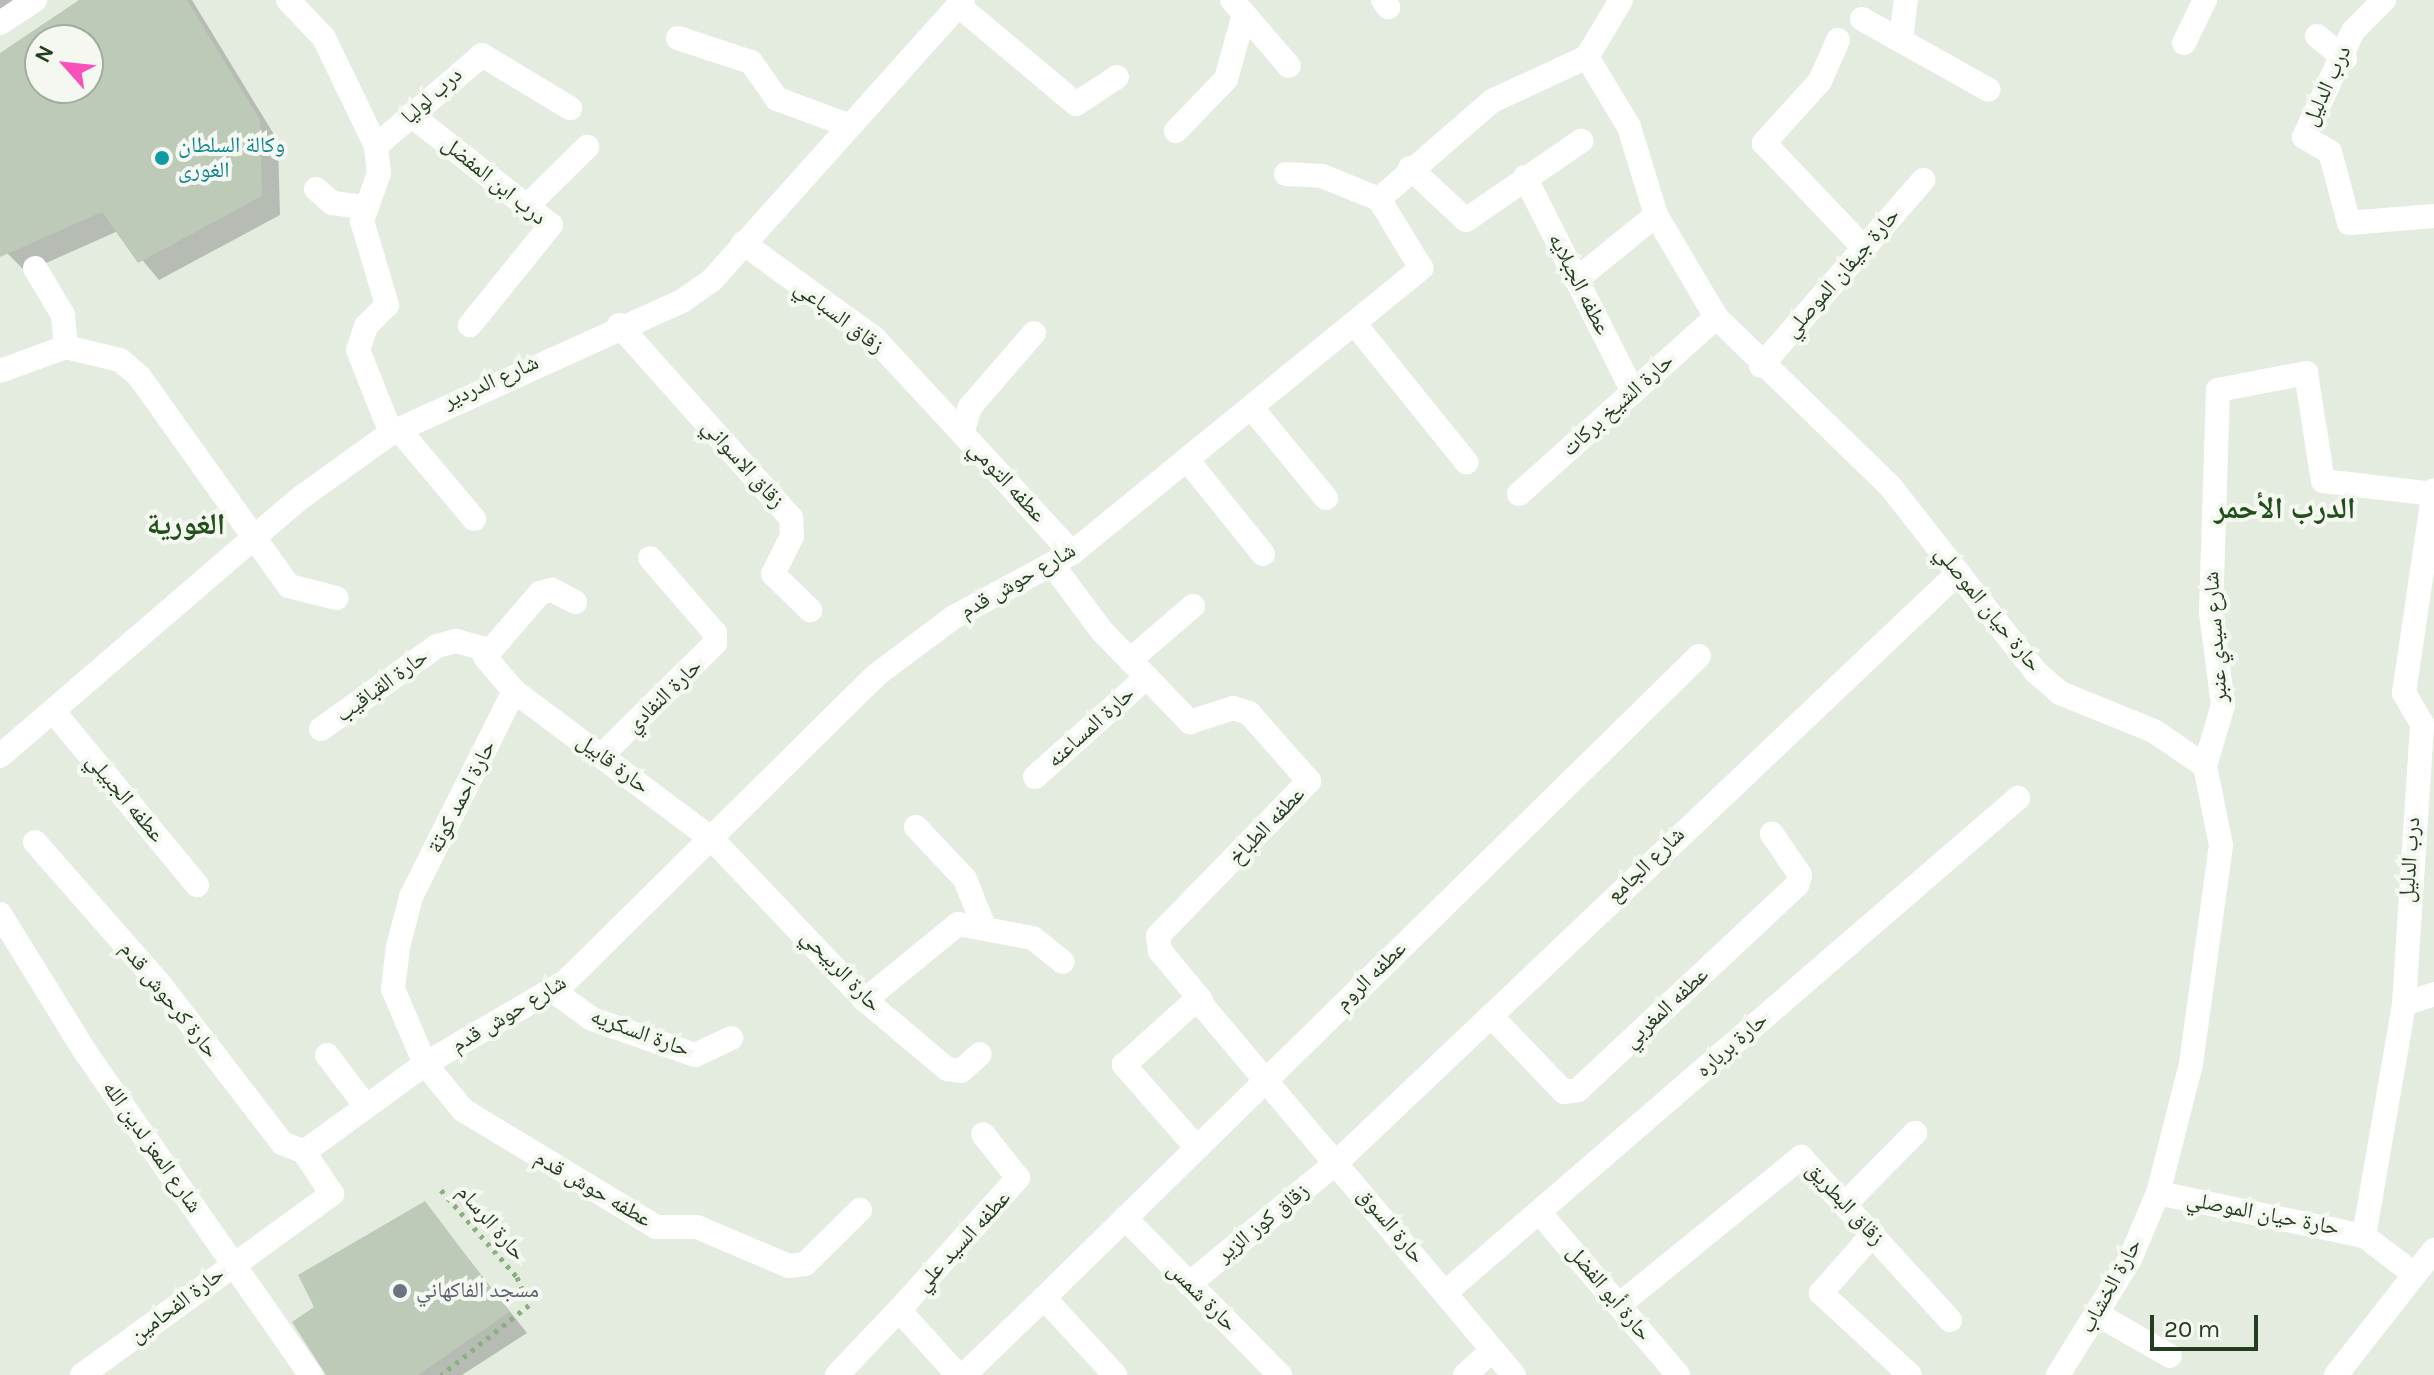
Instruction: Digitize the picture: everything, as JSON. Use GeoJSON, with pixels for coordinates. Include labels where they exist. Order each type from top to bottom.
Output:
{"type":"FeatureCollection","features":[{"type":"Feature","properties":{"kind":"street"},"geometry":{"type":"LineString","coordinates":[[0,23],[35,0]]}},
{"type":"Feature","properties":{"kind":"street"},"geometry":{"type":"LineString","coordinates":[[288,0],[324,38],[376,146],[379,173],[363,207],[388,295],[358,350],[395,432],[474,519]]}},
{"type":"Feature","properties":{"kind":"street"},"geometry":{"type":"LineString","coordinates":[[1286,174],[1322,176],[1379,199],[1410,168],[1492,101],[1587,57],[1621,0]]}},
{"type":"Feature","properties":{"kind":"street"},"geometry":{"type":"LineString","coordinates":[[1901,39],[1906,0]]}},
{"type":"Feature","properties":{"kind":"street"},"geometry":{"type":"LineString","coordinates":[[2184,43],[2205,0]]}},
{"type":"Feature","properties":{"kind":"street","name":"درب الدليل"},"geometry":{"type":"LineString","coordinates":[[2384,0],[2353,31],[2345,59],[2304,137],[2330,152],[2343,217],[2357,225],[2434,216]]}},
{"type":"Feature","properties":{"kind":"street"},"geometry":{"type":"LineString","coordinates":[[960,3],[1076,104],[1117,77]]}},
{"type":"Feature","properties":{"kind":"street","name":"شارع الدردير"},"geometry":{"type":"LineString","coordinates":[[0,756],[252,538],[395,432],[619,325],[682,301],[743,243],[845,124],[960,3]]}},
{"type":"Feature","properties":{"kind":"street"},"geometry":{"type":"LineString","coordinates":[[1238,7],[1289,66]]}},
{"type":"Feature","properties":{"kind":"street"},"geometry":{"type":"LineString","coordinates":[[1176,131],[1226,79],[1238,7]]}},
{"type":"Feature","properties":{"kind":"street"},"geometry":{"type":"LineString","coordinates":[[1862,19],[1989,90]]}},
{"type":"Feature","properties":{"kind":"street"},"geometry":{"type":"LineString","coordinates":[[2317,36],[2345,59]]}},
{"type":"Feature","properties":{"kind":"street"},"geometry":{"type":"LineString","coordinates":[[678,38],[692,48],[751,62],[777,99],[845,124]]}},
{"type":"Feature","properties":{"kind":"street"},"geometry":{"type":"LineString","coordinates":[[1838,40],[1820,81],[1764,143],[1864,248]]}},
{"type":"Feature","properties":{"kind":"street","name":"درب لوليا"},"geometry":{"type":"LineString","coordinates":[[376,146],[482,55],[570,108]]}},
{"type":"Feature","properties":{"kind":"street","name":"حارة حيان الموصلي"},"geometry":{"type":"LineString","coordinates":[[1587,57],[1629,127],[1656,215],[1716,317],[1761,366],[1890,486],[1958,573],[2060,693],[2154,731],[2205,766],[2221,845],[2214,929],[2158,1193],[2364,1236],[2413,1273]]}},
{"type":"Feature","properties":{"kind":"street","name":"درب ابن المفضل"},"geometry":{"type":"LineString","coordinates":[[411,115],[551,225],[550,235],[470,325]]}},
{"type":"Feature","properties":{"kind":"street"},"geometry":{"type":"LineString","coordinates":[[1410,168],[1462,220],[1581,141]]}},
{"type":"Feature","properties":{"kind":"street"},"geometry":{"type":"LineString","coordinates":[[528,205],[587,147]]}},
{"type":"Feature","properties":{"kind":"street","name":"عطفه الجبلايه"},"geometry":{"type":"LineString","coordinates":[[1525,177],[1633,392]]}},
{"type":"Feature","properties":{"kind":"street","name":"حارة جيفان الموصلي"},"geometry":{"type":"LineString","coordinates":[[1761,366],[1923,180]]}},
{"type":"Feature","properties":{"kind":"street"},"geometry":{"type":"LineString","coordinates":[[316,189],[332,203],[363,207]]}},
{"type":"Feature","properties":{"kind":"street","name":"شارع حوش قدم"},"geometry":{"type":"LineString","coordinates":[[304,1152],[425,1064],[552,990],[712,839],[875,676],[954,617],[1062,558],[1189,462],[1423,265],[1379,199]]}},
{"type":"Feature","properties":{"kind":"street"},"geometry":{"type":"LineString","coordinates":[[1576,280],[1656,215]]}},
{"type":"Feature","properties":{"kind":"street","name":"زقاق السباعي"},"geometry":{"type":"LineString","coordinates":[[743,243],[875,339],[962,433]]}},
{"type":"Feature","properties":{"kind":"street"},"geometry":{"type":"LineString","coordinates":[[35,268],[63,315],[66,347]]}},
{"type":"Feature","properties":{"kind":"street","name":"حارة الشيخ بركات"},"geometry":{"type":"LineString","coordinates":[[1519,494],[1716,317]]}},
{"type":"Feature","properties":{"kind":"street"},"geometry":{"type":"LineString","coordinates":[[1354,323],[1466,462]]}},
{"type":"Feature","properties":{"kind":"street","name":"زقاق الاسواني"},"geometry":{"type":"LineString","coordinates":[[619,325],[791,518],[792,536],[773,574],[810,610]]}},
{"type":"Feature","properties":{"kind":"street","name":"عطفه التومي"},"geometry":{"type":"LineString","coordinates":[[1034,333],[970,407],[962,433],[1062,558]]}},
{"type":"Feature","properties":{"kind":"street"},"geometry":{"type":"LineString","coordinates":[[0,371],[66,347],[96,349],[139,376],[289,586],[336,598]]}},
{"type":"Feature","properties":{"kind":"street","name":"شارع سيدي عنبر"},"geometry":{"type":"LineString","coordinates":[[2205,766],[2223,705],[2211,612],[2218,390],[2306,373],[2323,481],[2434,493]]}},
{"type":"Feature","properties":{"kind":"street"},"geometry":{"type":"LineString","coordinates":[[1251,407],[1326,498]]}},
{"type":"Feature","properties":{"kind":"street"},"geometry":{"type":"LineString","coordinates":[[1189,462],[1263,554]]}},
{"type":"Feature","properties":{"kind":"street","name":"درب الدليل"},"geometry":{"type":"LineString","coordinates":[[2364,1236],[2404,1004],[2422,724],[2404,693],[2425,643],[2434,493]]}},
{"type":"Feature","properties":{"kind":"street","name":"حارة النفادي"},"geometry":{"type":"LineString","coordinates":[[602,755],[715,643],[715,633],[650,558]]}},
{"type":"Feature","properties":{"kind":"street","name":"عطفه الطباخ"},"geometry":{"type":"LineString","coordinates":[[1062,558],[1138,669],[1190,722],[1233,708],[1249,713],[1309,781],[1158,936],[1160,951],[1201,1000]]}},
{"type":"Feature","properties":{"kind":"street","name":"شارع الجامع"},"geometry":{"type":"LineString","coordinates":[[1337,1162],[1958,573]]}},
{"type":"Feature","properties":{"kind":"street"},"geometry":{"type":"LineString","coordinates":[[514,691],[484,663],[489,650],[540,593],[552,590],[575,602]]}},
{"type":"Feature","properties":{"kind":"street","name":"حارة المساعنه"},"geometry":{"type":"LineString","coordinates":[[1035,777],[1193,606]]}},
{"type":"Feature","properties":{"kind":"street","name":"حارة القباقيب"},"geometry":{"type":"LineString","coordinates":[[321,729],[437,646],[456,641],[489,650]]}},
{"type":"Feature","properties":{"kind":"street","name":"عطفه الروم"},"geometry":{"type":"LineString","coordinates":[[964,1375],[1699,656]]}},
{"type":"Feature","properties":{"kind":"street","name":"حارة قابيل"},"geometry":{"type":"LineString","coordinates":[[514,691],[712,839]]}},
{"type":"Feature","properties":{"kind":"street","name":"حارة احمد كوتة"},"geometry":{"type":"LineString","coordinates":[[425,1064],[393,989],[398,947],[411,897],[514,691]]}},
{"type":"Feature","properties":{"kind":"street","name":"عطفه الجبيلي"},"geometry":{"type":"LineString","coordinates":[[53,711],[197,885]]}},
{"type":"Feature","properties":{"kind":"street","name":"حارة برباره"},"geometry":{"type":"LineString","coordinates":[[1446,1292],[2018,798]]}},
{"type":"Feature","properties":{"kind":"street"},"geometry":{"type":"LineString","coordinates":[[916,827],[965,879],[984,927]]}},
{"type":"Feature","properties":{"kind":"street","name":"عطفه المغربي"},"geometry":{"type":"LineString","coordinates":[[1491,1016],[1564,1092],[1578,1090],[1797,885],[1800,875],[1772,834]]}},
{"type":"Feature","properties":{"kind":"street","name":"حارة الربيحي"},"geometry":{"type":"LineString","coordinates":[[712,839],[865,1000],[947,1069],[961,1071],[980,1054]]}},
{"type":"Feature","properties":{"kind":"street","name":"حارة كرحوش قدم"},"geometry":{"type":"LineString","coordinates":[[35,842],[159,983],[282,1143],[304,1152]]}},
{"type":"Feature","properties":{"kind":"street"},"geometry":{"type":"LineString","coordinates":[[865,1000],[958,924],[984,927],[1002,937],[1033,938],[1063,962]]}},
{"type":"Feature","properties":{"kind":"street","name":"شارع المعز لدين الله"},"geometry":{"type":"LineString","coordinates":[[4,930],[311,1375]]}},
{"type":"Feature","properties":{"kind":"street","name":"حارة السكريه"},"geometry":{"type":"LineString","coordinates":[[552,990],[592,1019],[695,1055],[731,1038]]}},
{"type":"Feature","properties":{"kind":"street"},"geometry":{"type":"LineString","coordinates":[[2404,1004],[2434,994]]}},
{"type":"Feature","properties":{"kind":"street"},"geometry":{"type":"LineString","coordinates":[[1197,1148],[1124,1065],[1201,1000]]}},
{"type":"Feature","properties":{"kind":"street","name":"حارة السوق"},"geometry":{"type":"LineString","coordinates":[[1201,1000],[1514,1375]]}},
{"type":"Feature","properties":{"kind":"street"},"geometry":{"type":"LineString","coordinates":[[327,1055],[365,1105]]}},
{"type":"Feature","properties":{"kind":"street","name":"عطفه حوش قدم"},"geometry":{"type":"LineString","coordinates":[[425,1064],[463,1110],[656,1227],[697,1227],[789,1266],[805,1264],[860,1210]]}},
{"type":"Feature","properties":{"kind":"street"},"geometry":{"type":"LineString","coordinates":[[1845,1204],[1915,1133]]}},
{"type":"Feature","properties":{"kind":"street","name":"عطفه السيد علي"},"geometry":{"type":"LineString","coordinates":[[899,1310],[1018,1178],[983,1134]]}},
{"type":"Feature","properties":{"kind":"street","name":"حارة الفحامين"},"geometry":{"type":"LineString","coordinates":[[82,1375],[332,1194],[304,1152]]}},
{"type":"Feature","properties":{"kind":"street","name":"زقاق البطريق"},"geometry":{"type":"LineString","coordinates":[[1619,1305],[1794,1158],[1807,1160],[1950,1320]]}},
{"type":"Feature","properties":{"kind":"street","name":"زقاق كوز الزير"},"geometry":{"type":"LineString","coordinates":[[1189,1284],[1337,1162]]}},
{"type":"Feature","properties":{"kind":"street","name":"حارة الخشاب"},"geometry":{"type":"LineString","coordinates":[[2058,1375],[2097,1314],[2158,1193]]}},
{"type":"Feature","properties":{"kind":"street","name":"حارة أبو الفضل"},"geometry":{"type":"LineString","coordinates":[[1539,1212],[1678,1375]]}},
{"type":"Feature","properties":{"kind":"street","name":"حارة شمس"},"geometry":{"type":"LineString","coordinates":[[1125,1218],[1280,1375]]}},
{"type":"Feature","properties":{"kind":"street"},"geometry":{"type":"LineString","coordinates":[[1873,1234],[1821,1293],[1910,1375]]}},
{"type":"Feature","properties":{"kind":"street"},"geometry":{"type":"LineString","coordinates":[[2336,1375],[2434,1250]]}},
{"type":"Feature","properties":{"kind":"street"},"geometry":{"type":"LineString","coordinates":[[1044,1298],[1115,1375]]}},
{"type":"Feature","properties":{"kind":"street"},"geometry":{"type":"LineString","coordinates":[[837,1375],[899,1310],[958,1375]]}},
{"type":"Feature","properties":{"kind":"street"},"geometry":{"type":"LineString","coordinates":[[2097,1314],[2170,1356]]}},
{"type":"Feature","properties":{"kind":"street"},"geometry":{"type":"LineString","coordinates":[[1465,1375],[1492,1351]]}},
{"type":"Feature","properties":{"kind":"path","name":"حارة الرسام"},"geometry":{"type":"LineString","coordinates":[[441,1190],[517,1277],[529,1305],[441,1375]]}},
{"type":"Feature","properties":{"kind":"building","name":"وكالة السلطان الغورى"},"geometry":{"type":"Polygon","coordinates":[[[79,0],[187,0],[260,120],[262,196],[138,263],[102,212],[0,257],[0,53],[24,37],[24,104],[104,104],[104,24],[43,24],[79,0]]]}},
{"type":"Feature","properties":{"kind":"building","name":"مسجد الفاكهاني"},"geometry":{"type":"Polygon","coordinates":[[[425,1201],[509,1312],[418,1375],[326,1375],[292,1322],[314,1307],[298,1275],[425,1201]]]}},
{"type":"Feature","properties":{"kind":"place","name":"وكالة السلطان الغورى"},"geometry":{"type":"Point","coordinates":[162,158]}},
{"type":"Feature","properties":{"kind":"place","name":"مسجد الفاكهاني"},"geometry":{"type":"Point","coordinates":[400,1291]}},
{"type":"Feature","properties":{"kind":"district","name":"الدرب الأحمر"},"geometry":{"type":"Point","coordinates":[2285,508]}},
{"type":"Feature","properties":{"kind":"district","name":"الغورية"},"geometry":{"type":"Point","coordinates":[186,524]}}]}
